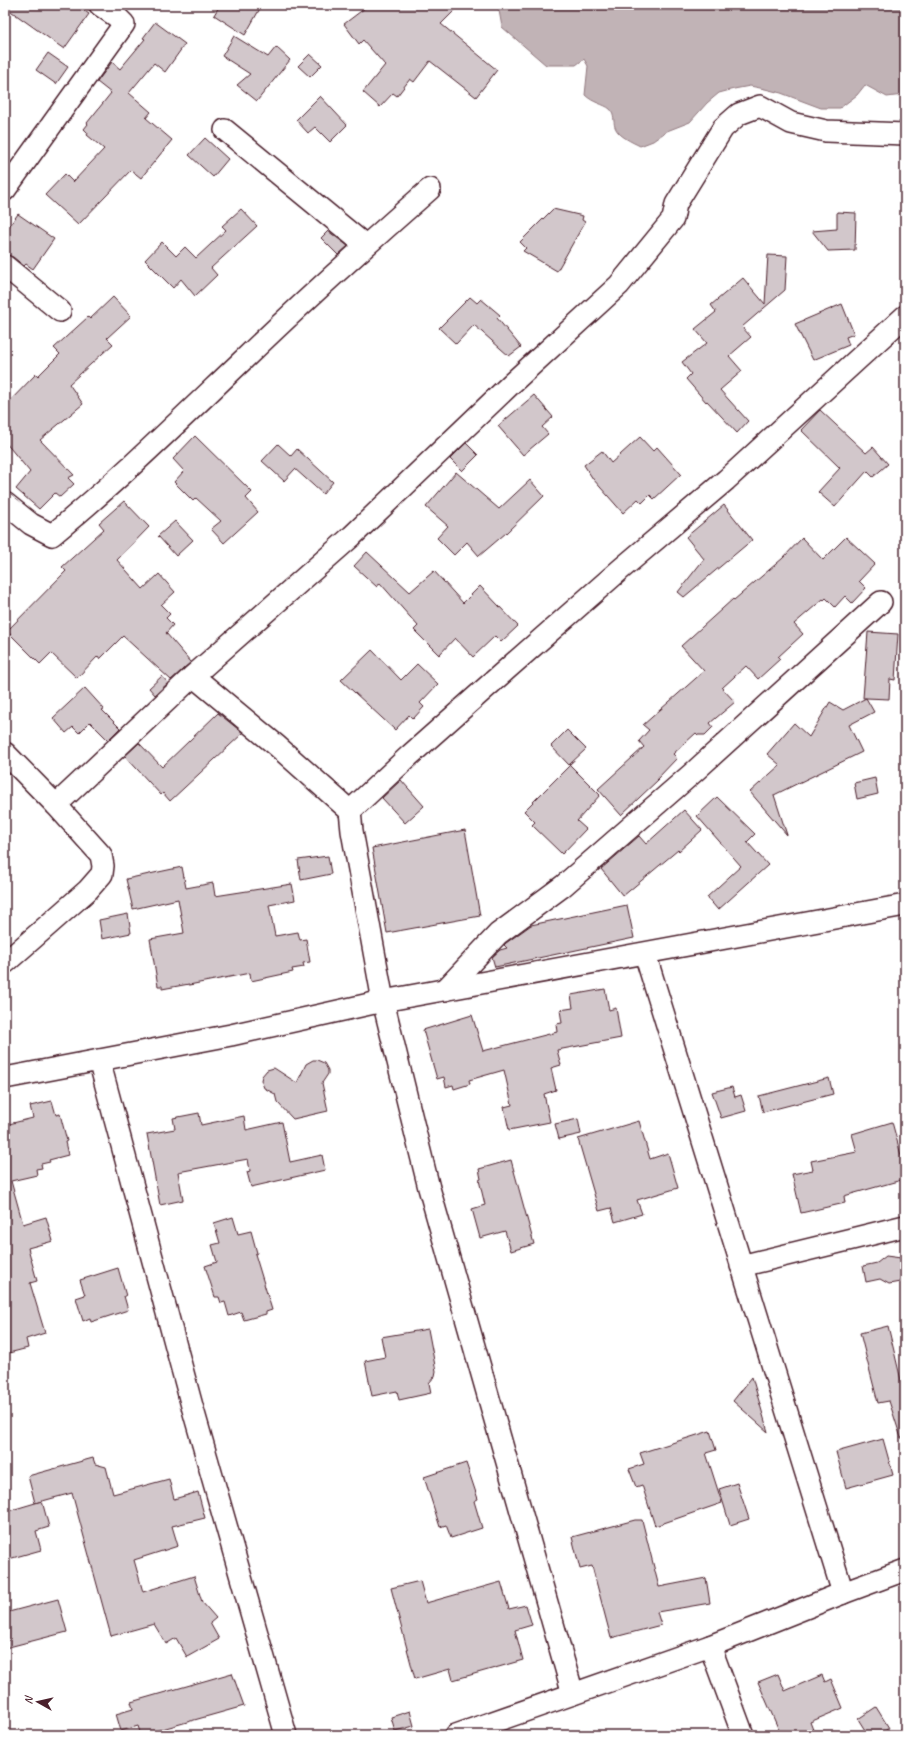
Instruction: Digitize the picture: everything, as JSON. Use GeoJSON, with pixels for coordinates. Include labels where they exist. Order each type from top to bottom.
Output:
{"type":"FeatureCollection","features":[{"type":"Feature","properties":{"kind":"street"},"geometry":{"type":"LineString","coordinates":[[5,190],[124,24],[116,16],[100,5]]}},
{"type":"Feature","properties":{"kind":"street"},"geometry":{"type":"LineString","coordinates":[[56,805],[193,676],[352,536],[505,389],[619,285],[673,219],[676,204],[719,134],[723,128],[739,114],[760,106],[791,123],[826,132],[905,134]]}},
{"type":"Feature","properties":{"kind":"street"},"geometry":{"type":"LineString","coordinates":[[225,130],[365,245]]}},
{"type":"Feature","properties":{"kind":"street"},"geometry":{"type":"LineString","coordinates":[[5,503],[31,524],[52,535],[84,509],[166,434],[365,245],[430,189]]}},
{"type":"Feature","properties":{"kind":"street"},"geometry":{"type":"LineString","coordinates":[[5,266],[60,310]]}},
{"type":"Feature","properties":{"kind":"street"},"geometry":{"type":"LineString","coordinates":[[350,811],[409,756],[547,634],[726,480],[905,316]]}},
{"type":"Feature","properties":{"kind":"street"},"geometry":{"type":"LineString","coordinates":[[445,990],[498,934],[563,886],[695,771],[881,602]]}},
{"type":"Feature","properties":{"kind":"street"},"geometry":{"type":"LineString","coordinates":[[193,676],[276,745],[350,811],[352,831],[383,1001],[429,1188],[573,1694]]}},
{"type":"Feature","properties":{"kind":"street"},"geometry":{"type":"LineString","coordinates":[[5,753],[56,805],[101,855],[103,866],[102,874],[88,890],[5,963]]}},
{"type":"Feature","properties":{"kind":"street"},"geometry":{"type":"LineString","coordinates":[[5,1078],[231,1035],[383,1001],[905,905]]}},
{"type":"Feature","properties":{"kind":"street"},"geometry":{"type":"LineString","coordinates":[[645,954],[843,1593]]}},
{"type":"Feature","properties":{"kind":"street"},"geometry":{"type":"LineString","coordinates":[[99,1060],[192,1406],[286,1735]]}},
{"type":"Feature","properties":{"kind":"street"},"geometry":{"type":"LineString","coordinates":[[741,1266],[905,1226]]}},
{"type":"Feature","properties":{"kind":"street"},"geometry":{"type":"LineString","coordinates":[[456,1735],[710,1646],[905,1570]]}},
{"type":"Feature","properties":{"kind":"street"},"geometry":{"type":"LineString","coordinates":[[710,1646],[743,1735]]}},
{"type":"Feature","properties":{"kind":"shaded area"},"geometry":{"type":"Polygon","coordinates":[[[498,5],[905,5],[905,91],[903,95],[887,97],[865,85],[857,95],[840,108],[821,108],[781,93],[765,89],[750,86],[734,89],[719,93],[707,103],[690,122],[667,131],[653,141],[640,146],[619,133],[614,125],[613,113],[610,109],[591,100],[585,95],[588,66],[584,59],[576,65],[546,65],[502,27],[498,5]]]}},
{"type":"Feature","properties":{"kind":"building"},"geometry":{"type":"Polygon","coordinates":[[[5,5],[76,5],[89,14],[64,49],[5,7],[5,5]]]}},
{"type":"Feature","properties":{"kind":"building"},"geometry":{"type":"Polygon","coordinates":[[[220,5],[262,5],[245,35],[214,15],[220,5]]]}},
{"type":"Feature","properties":{"kind":"building"},"geometry":{"type":"Polygon","coordinates":[[[369,5],[460,5],[441,24],[497,70],[476,97],[430,61],[414,82],[410,79],[397,96],[393,93],[380,107],[363,92],[385,65],[363,40],[359,44],[344,24],[369,5]]]}},
{"type":"Feature","properties":{"kind":"building"},"geometry":{"type":"Polygon","coordinates":[[[155,22],[185,44],[165,72],[154,63],[129,93],[151,112],[146,118],[172,140],[141,178],[131,170],[78,225],[45,195],[65,174],[73,182],[104,149],[87,135],[88,133],[84,129],[88,124],[87,123],[111,93],[97,82],[112,62],[120,69],[145,39],[143,38],[155,22]]]}},
{"type":"Feature","properties":{"kind":"building"},"geometry":{"type":"Polygon","coordinates":[[[234,36],[268,57],[276,47],[290,60],[257,101],[237,85],[250,74],[222,56],[234,36]]]}},
{"type":"Feature","properties":{"kind":"building"},"geometry":{"type":"Polygon","coordinates":[[[48,53],[68,67],[56,84],[36,70],[48,53]]]}},
{"type":"Feature","properties":{"kind":"building"},"geometry":{"type":"Polygon","coordinates":[[[310,54],[322,65],[310,77],[298,66],[310,54]]]}},
{"type":"Feature","properties":{"kind":"building"},"geometry":{"type":"Polygon","coordinates":[[[320,96],[347,125],[330,142],[315,127],[308,133],[296,120],[320,96]]]}},
{"type":"Feature","properties":{"kind":"building"},"geometry":{"type":"Polygon","coordinates":[[[205,138],[228,159],[213,177],[189,155],[205,138]]]}},
{"type":"Feature","properties":{"kind":"building"},"geometry":{"type":"Polygon","coordinates":[[[241,209],[257,226],[211,268],[217,275],[195,296],[181,279],[173,288],[145,260],[162,242],[176,256],[185,247],[196,258],[226,230],[222,226],[241,209]]]}},
{"type":"Feature","properties":{"kind":"building"},"geometry":{"type":"Polygon","coordinates":[[[553,209],[583,216],[582,220],[585,222],[557,271],[523,251],[526,248],[520,242],[553,209]]]}},
{"type":"Feature","properties":{"kind":"building"},"geometry":{"type":"Polygon","coordinates":[[[837,212],[856,213],[855,250],[828,251],[812,231],[837,229],[837,212]]]}},
{"type":"Feature","properties":{"kind":"building"},"geometry":{"type":"Polygon","coordinates":[[[18,214],[54,239],[33,269],[26,264],[24,266],[13,257],[5,254],[5,232],[18,214]]]}},
{"type":"Feature","properties":{"kind":"building"},"geometry":{"type":"Polygon","coordinates":[[[328,231],[348,246],[338,255],[321,238],[328,231]]]}},
{"type":"Feature","properties":{"kind":"building"},"geometry":{"type":"Polygon","coordinates":[[[768,255],[787,256],[785,290],[742,327],[751,337],[729,356],[742,371],[720,390],[748,421],[737,433],[707,401],[706,402],[686,379],[691,374],[682,362],[707,343],[695,329],[716,312],[711,305],[743,278],[765,304],[768,255]]]}},
{"type":"Feature","properties":{"kind":"building"},"geometry":{"type":"Polygon","coordinates":[[[113,297],[131,316],[107,338],[113,344],[69,384],[83,404],[40,440],[74,475],[68,478],[74,484],[60,497],[55,493],[39,509],[16,489],[30,472],[5,442],[5,406],[36,374],[38,376],[60,354],[54,348],[88,317],[90,319],[113,297]]]}},
{"type":"Feature","properties":{"kind":"building"},"geometry":{"type":"Polygon","coordinates":[[[470,297],[477,303],[481,299],[500,315],[497,318],[521,347],[509,356],[474,325],[456,344],[439,328],[470,297]]]}},
{"type":"Feature","properties":{"kind":"building"},"geometry":{"type":"Polygon","coordinates":[[[842,304],[854,334],[846,337],[849,345],[813,360],[795,324],[842,304]]]}},
{"type":"Feature","properties":{"kind":"building"},"geometry":{"type":"Polygon","coordinates":[[[534,395],[553,417],[542,427],[548,434],[523,455],[498,426],[534,395]]]}},
{"type":"Feature","properties":{"kind":"building"},"geometry":{"type":"Polygon","coordinates":[[[820,410],[866,453],[873,447],[888,464],[873,477],[867,471],[835,507],[818,492],[840,468],[801,430],[820,410]]]}},
{"type":"Feature","properties":{"kind":"building"},"geometry":{"type":"Polygon","coordinates":[[[195,436],[252,492],[246,498],[258,512],[224,543],[211,529],[221,521],[196,498],[193,501],[174,482],[184,471],[173,459],[195,436]]]}},
{"type":"Feature","properties":{"kind":"building"},"geometry":{"type":"Polygon","coordinates":[[[640,437],[653,451],[657,447],[681,474],[654,499],[650,495],[642,503],[638,499],[623,513],[593,479],[584,465],[602,451],[611,463],[640,437]]]}},
{"type":"Feature","properties":{"kind":"building"},"geometry":{"type":"Polygon","coordinates":[[[466,443],[478,455],[462,471],[450,459],[466,443]]]}},
{"type":"Feature","properties":{"kind":"building"},"geometry":{"type":"Polygon","coordinates":[[[278,444],[291,456],[297,449],[333,482],[323,494],[295,469],[284,481],[262,461],[278,444]]]}},
{"type":"Feature","properties":{"kind":"building"},"geometry":{"type":"Polygon","coordinates":[[[456,472],[499,509],[530,480],[544,496],[506,533],[479,556],[467,542],[454,555],[437,538],[448,526],[426,507],[456,472]]]}},
{"type":"Feature","properties":{"kind":"building"},"geometry":{"type":"Polygon","coordinates":[[[124,501],[149,527],[117,560],[143,589],[159,574],[175,592],[161,605],[170,614],[166,618],[173,625],[166,633],[191,662],[171,680],[123,636],[100,659],[98,656],[77,678],[51,653],[40,664],[7,631],[66,571],[62,567],[104,529],[99,523],[124,501]]]}},
{"type":"Feature","properties":{"kind":"building"},"geometry":{"type":"Polygon","coordinates":[[[724,505],[752,540],[684,597],[678,592],[704,559],[686,537],[724,505]]]}},
{"type":"Feature","properties":{"kind":"building"},"geometry":{"type":"Polygon","coordinates":[[[175,521],[193,540],[176,556],[158,536],[175,521]]]}},
{"type":"Feature","properties":{"kind":"building"},"geometry":{"type":"Polygon","coordinates":[[[846,537],[875,564],[859,581],[866,588],[852,603],[845,596],[835,607],[826,598],[824,600],[823,599],[794,624],[803,634],[778,657],[780,659],[758,679],[746,666],[722,688],[735,702],[710,723],[713,727],[705,735],[698,735],[696,733],[673,754],[677,758],[657,779],[658,780],[621,815],[598,789],[644,747],[639,741],[649,730],[643,725],[704,671],[681,646],[733,599],[734,600],[783,558],[802,538],[823,560],[846,537]]]}},
{"type":"Feature","properties":{"kind":"building"},"geometry":{"type":"Polygon","coordinates":[[[367,552],[410,592],[434,571],[463,603],[480,586],[518,626],[501,642],[495,636],[473,657],[455,638],[439,655],[414,630],[418,626],[380,583],[377,587],[354,566],[367,552]]]}},
{"type":"Feature","properties":{"kind":"building"},"geometry":{"type":"Polygon","coordinates":[[[868,632],[898,634],[895,680],[890,679],[889,699],[863,698],[868,632]]]}},
{"type":"Feature","properties":{"kind":"building"},"geometry":{"type":"Polygon","coordinates":[[[372,650],[401,680],[417,664],[438,684],[420,703],[424,707],[413,719],[409,715],[395,730],[341,680],[372,650]]]}},
{"type":"Feature","properties":{"kind":"building"},"geometry":{"type":"Polygon","coordinates":[[[162,676],[168,683],[155,695],[149,688],[162,676]]]}},
{"type":"Feature","properties":{"kind":"building"},"geometry":{"type":"Polygon","coordinates":[[[85,688],[104,709],[102,710],[120,728],[108,740],[90,722],[79,733],[73,727],[66,733],[53,718],[85,688]]]}},
{"type":"Feature","properties":{"kind":"building"},"geometry":{"type":"Polygon","coordinates":[[[866,698],[874,712],[849,725],[862,752],[774,795],[787,835],[750,792],[780,765],[767,754],[794,723],[809,737],[830,702],[843,710],[866,698]]]}},
{"type":"Feature","properties":{"kind":"building"},"geometry":{"type":"Polygon","coordinates":[[[218,713],[243,733],[170,801],[163,793],[161,795],[125,756],[139,743],[162,767],[218,713]]]}},
{"type":"Feature","properties":{"kind":"building"},"geometry":{"type":"Polygon","coordinates":[[[567,730],[586,749],[569,765],[551,746],[567,730]]]}},
{"type":"Feature","properties":{"kind":"building"},"geometry":{"type":"Polygon","coordinates":[[[570,765],[600,795],[577,821],[586,829],[562,854],[532,825],[535,822],[524,811],[570,765]]]}},
{"type":"Feature","properties":{"kind":"building"},"geometry":{"type":"Polygon","coordinates":[[[875,778],[878,794],[857,799],[854,783],[875,778]]]}},
{"type":"Feature","properties":{"kind":"building"},"geometry":{"type":"Polygon","coordinates":[[[401,780],[424,806],[405,823],[382,798],[401,780]]]}},
{"type":"Feature","properties":{"kind":"building"},"geometry":{"type":"Polygon","coordinates":[[[717,797],[755,834],[747,842],[768,865],[718,910],[707,897],[741,866],[697,816],[717,797]]]}},
{"type":"Feature","properties":{"kind":"building"},"geometry":{"type":"Polygon","coordinates":[[[684,810],[702,830],[679,851],[678,850],[623,896],[601,869],[639,836],[646,844],[684,810]]]}},
{"type":"Feature","properties":{"kind":"building"},"geometry":{"type":"Polygon","coordinates":[[[465,830],[480,916],[387,933],[372,848],[465,830]]]}},
{"type":"Feature","properties":{"kind":"building"},"geometry":{"type":"Polygon","coordinates":[[[328,856],[331,874],[301,880],[298,860],[328,856]]]}},
{"type":"Feature","properties":{"kind":"building"},"geometry":{"type":"Polygon","coordinates":[[[182,867],[186,888],[213,883],[215,896],[292,884],[295,900],[269,905],[275,936],[298,932],[300,940],[306,939],[310,962],[303,963],[304,967],[292,969],[293,972],[251,981],[250,973],[162,989],[162,986],[158,986],[150,939],[184,933],[178,899],[133,909],[126,879],[182,867]]]}},
{"type":"Feature","properties":{"kind":"building"},"geometry":{"type":"Polygon","coordinates":[[[627,905],[634,938],[495,967],[492,957],[500,950],[507,948],[504,945],[506,943],[531,925],[627,905]]]}},
{"type":"Feature","properties":{"kind":"building"},"geometry":{"type":"Polygon","coordinates":[[[128,914],[131,933],[102,939],[99,920],[128,914]]]}},
{"type":"Feature","properties":{"kind":"building"},"geometry":{"type":"Polygon","coordinates":[[[605,989],[609,1010],[616,1008],[621,1038],[557,1050],[561,1065],[551,1068],[556,1090],[544,1094],[550,1122],[509,1130],[504,1107],[512,1105],[504,1070],[469,1080],[470,1084],[454,1089],[453,1085],[446,1087],[444,1077],[437,1079],[423,1030],[472,1015],[483,1051],[557,1032],[556,1024],[562,1023],[560,1010],[573,1008],[571,995],[605,989]]]}},
{"type":"Feature","properties":{"kind":"building"},"geometry":{"type":"Polygon","coordinates":[[[313,1060],[324,1063],[328,1070],[328,1074],[322,1083],[328,1111],[293,1119],[277,1102],[275,1094],[264,1088],[261,1080],[262,1076],[267,1070],[274,1068],[297,1083],[306,1064],[313,1060]]]}},
{"type":"Feature","properties":{"kind":"building"},"geometry":{"type":"Polygon","coordinates":[[[829,1078],[833,1094],[763,1112],[759,1096],[829,1078]]]}},
{"type":"Feature","properties":{"kind":"building"},"geometry":{"type":"Polygon","coordinates":[[[732,1087],[735,1097],[741,1095],[746,1111],[721,1118],[712,1092],[732,1087]]]}},
{"type":"Feature","properties":{"kind":"building"},"geometry":{"type":"Polygon","coordinates":[[[52,1101],[56,1115],[60,1114],[67,1141],[65,1142],[68,1155],[49,1160],[50,1162],[41,1164],[42,1168],[36,1169],[37,1175],[11,1181],[23,1224],[46,1217],[53,1241],[28,1248],[37,1281],[30,1283],[45,1333],[26,1339],[28,1348],[5,1354],[5,1125],[33,1118],[30,1106],[52,1101]]]}},
{"type":"Feature","properties":{"kind":"building"},"geometry":{"type":"Polygon","coordinates":[[[199,1113],[201,1125],[244,1116],[246,1130],[282,1122],[290,1162],[322,1155],[325,1170],[251,1187],[247,1172],[250,1171],[248,1159],[178,1172],[183,1200],[160,1205],[147,1134],[175,1129],[173,1118],[199,1113]]]}},
{"type":"Feature","properties":{"kind":"building"},"geometry":{"type":"Polygon","coordinates":[[[578,1119],[581,1134],[559,1139],[555,1124],[578,1119]]]}},
{"type":"Feature","properties":{"kind":"building"},"geometry":{"type":"Polygon","coordinates":[[[639,1121],[650,1159],[668,1153],[678,1188],[637,1200],[642,1214],[615,1222],[611,1208],[599,1211],[578,1139],[639,1121]]]}},
{"type":"Feature","properties":{"kind":"building"},"geometry":{"type":"Polygon","coordinates":[[[892,1122],[905,1170],[905,1179],[844,1196],[845,1203],[801,1213],[792,1174],[813,1170],[811,1161],[857,1152],[852,1134],[892,1122]]]}},
{"type":"Feature","properties":{"kind":"building"},"geometry":{"type":"Polygon","coordinates":[[[511,1160],[534,1244],[511,1251],[505,1231],[480,1238],[472,1209],[485,1205],[479,1180],[481,1179],[479,1169],[511,1160]]]}},
{"type":"Feature","properties":{"kind":"building"},"geometry":{"type":"Polygon","coordinates":[[[233,1217],[238,1234],[251,1231],[257,1253],[255,1254],[272,1310],[266,1312],[266,1314],[244,1320],[241,1312],[229,1316],[225,1302],[221,1303],[219,1297],[215,1297],[205,1266],[217,1262],[212,1245],[220,1243],[214,1223],[233,1217]]]}},
{"type":"Feature","properties":{"kind":"building"},"geometry":{"type":"Polygon","coordinates":[[[886,1256],[901,1258],[905,1272],[900,1282],[889,1284],[880,1279],[866,1282],[863,1266],[877,1263],[886,1256]]]}},
{"type":"Feature","properties":{"kind":"building"},"geometry":{"type":"Polygon","coordinates":[[[118,1268],[126,1296],[124,1296],[128,1310],[91,1322],[90,1318],[83,1321],[76,1298],[85,1295],[80,1280],[118,1268]]]}},
{"type":"Feature","properties":{"kind":"building"},"geometry":{"type":"Polygon","coordinates":[[[888,1326],[905,1397],[905,1438],[901,1438],[889,1401],[878,1403],[860,1333],[888,1326]]]}},
{"type":"Feature","properties":{"kind":"building"},"geometry":{"type":"Polygon","coordinates":[[[428,1329],[436,1371],[435,1376],[429,1383],[431,1393],[399,1400],[397,1391],[372,1396],[365,1361],[385,1357],[381,1337],[428,1329]]]}},
{"type":"Feature","properties":{"kind":"building"},"geometry":{"type":"Polygon","coordinates":[[[752,1377],[768,1432],[733,1401],[752,1377]]]}},
{"type":"Feature","properties":{"kind":"building"},"geometry":{"type":"Polygon","coordinates":[[[710,1431],[716,1450],[706,1453],[722,1503],[655,1526],[642,1485],[636,1487],[629,1469],[644,1464],[640,1453],[710,1431]]]}},
{"type":"Feature","properties":{"kind":"building"},"geometry":{"type":"Polygon","coordinates":[[[883,1439],[893,1475],[846,1488],[836,1452],[883,1439]]]}},
{"type":"Feature","properties":{"kind":"building"},"geometry":{"type":"Polygon","coordinates":[[[93,1458],[95,1464],[106,1467],[113,1494],[169,1479],[174,1499],[198,1492],[205,1518],[172,1526],[178,1546],[134,1560],[143,1592],[194,1576],[202,1602],[216,1618],[210,1623],[219,1639],[187,1657],[176,1638],[166,1644],[154,1624],[111,1636],[72,1493],[35,1503],[28,1476],[93,1458]]]}},
{"type":"Feature","properties":{"kind":"building"},"geometry":{"type":"Polygon","coordinates":[[[466,1463],[478,1499],[474,1501],[482,1528],[451,1538],[446,1525],[440,1527],[424,1477],[466,1463]]]}},
{"type":"Feature","properties":{"kind":"building"},"geometry":{"type":"Polygon","coordinates":[[[737,1483],[749,1519],[730,1525],[719,1489],[737,1483]]]}},
{"type":"Feature","properties":{"kind":"building"},"geometry":{"type":"Polygon","coordinates":[[[42,1501],[49,1527],[36,1531],[41,1550],[5,1560],[5,1512],[42,1501]]]}},
{"type":"Feature","properties":{"kind":"building"},"geometry":{"type":"Polygon","coordinates":[[[635,1520],[642,1520],[659,1587],[706,1578],[710,1603],[657,1612],[661,1625],[611,1638],[592,1566],[580,1569],[572,1537],[635,1520]]]}},
{"type":"Feature","properties":{"kind":"building"},"geometry":{"type":"Polygon","coordinates":[[[420,1581],[426,1603],[501,1582],[509,1609],[526,1605],[532,1625],[515,1630],[523,1660],[453,1680],[450,1669],[415,1679],[391,1588],[420,1581]]]}},
{"type":"Feature","properties":{"kind":"building"},"geometry":{"type":"Polygon","coordinates":[[[58,1599],[67,1632],[5,1648],[5,1613],[58,1599]]]}},
{"type":"Feature","properties":{"kind":"building"},"geometry":{"type":"Polygon","coordinates":[[[232,1673],[244,1706],[141,1735],[138,1726],[121,1731],[116,1714],[133,1709],[131,1702],[232,1673]]]}},
{"type":"Feature","properties":{"kind":"building"},"geometry":{"type":"Polygon","coordinates":[[[778,1674],[785,1691],[822,1675],[825,1682],[831,1679],[843,1708],[810,1722],[815,1735],[781,1735],[758,1682],[778,1674]]]}},
{"type":"Feature","properties":{"kind":"building"},"geometry":{"type":"Polygon","coordinates":[[[876,1707],[889,1728],[879,1735],[868,1735],[858,1719],[876,1707]]]}},
{"type":"Feature","properties":{"kind":"building"},"geometry":{"type":"Polygon","coordinates":[[[410,1711],[414,1726],[395,1731],[391,1717],[410,1711]]]}}]}
